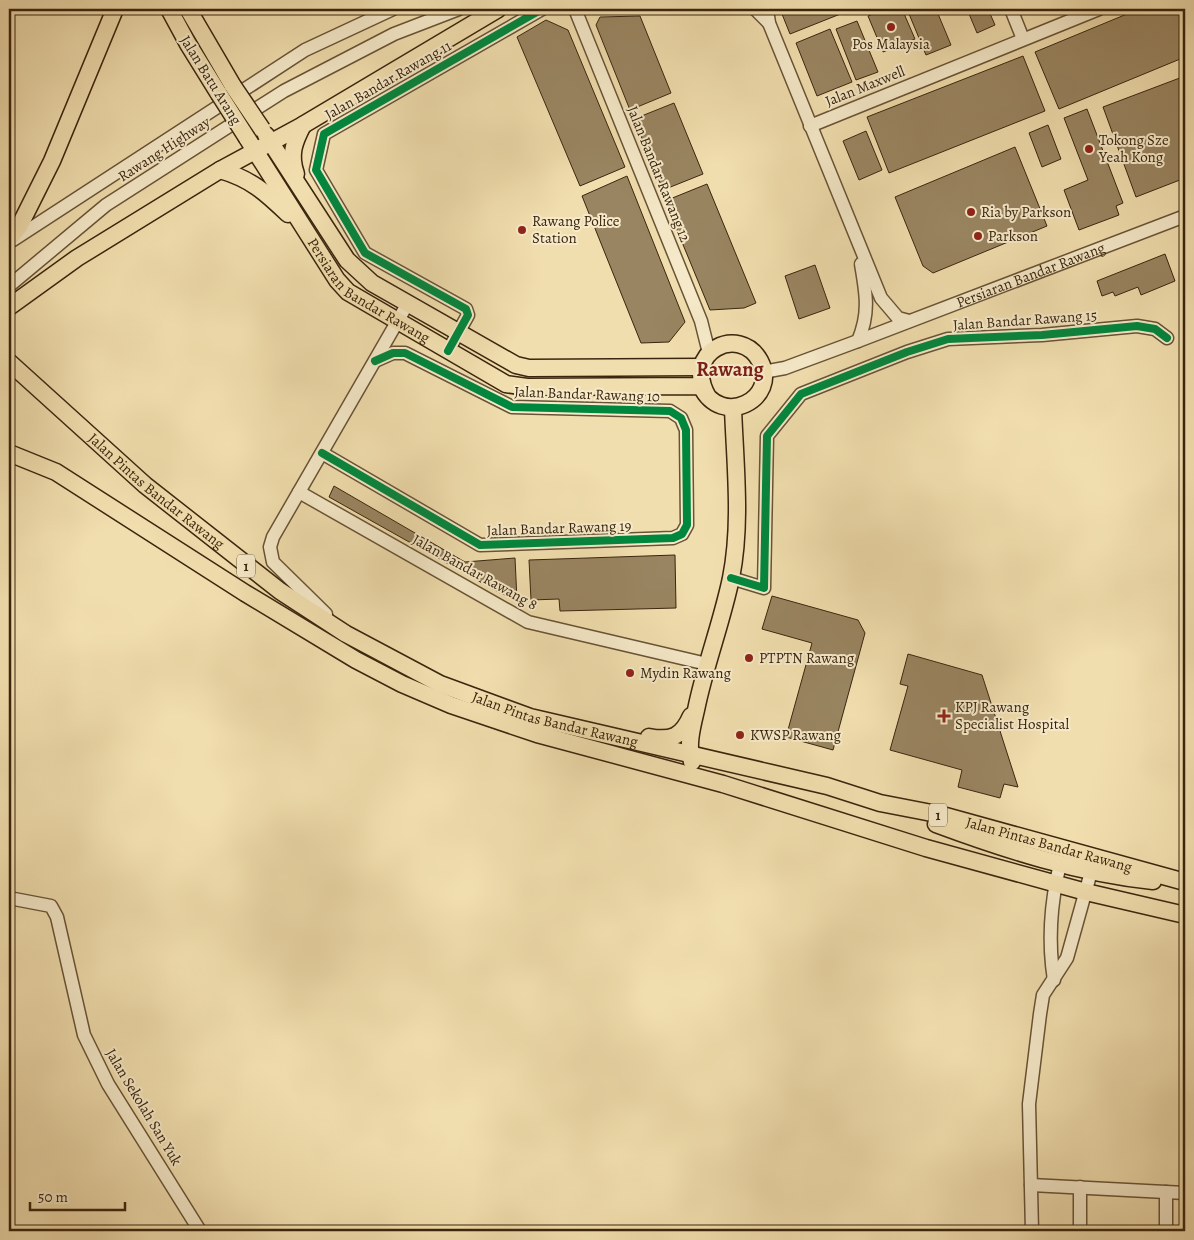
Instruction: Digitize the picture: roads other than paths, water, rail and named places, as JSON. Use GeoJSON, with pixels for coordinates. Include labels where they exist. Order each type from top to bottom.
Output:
{"type":"FeatureCollection","features":[{"type":"Feature","properties":{"kind":"main road"},"geometry":{"type":"LineString","coordinates":[[9,238],[19,227],[52,161],[115,9]]}},
{"type":"Feature","properties":{"kind":"main road","name":"Jalan Batu Arang"},"geometry":{"type":"LineString","coordinates":[[169,9],[188,44],[226,90],[251,144]]}},
{"type":"Feature","properties":{"kind":"main road"},"geometry":{"type":"LineString","coordinates":[[188,9],[226,90]]}},
{"type":"Feature","properties":{"kind":"main road"},"geometry":{"type":"LineString","coordinates":[[9,308],[77,258],[220,170],[251,144],[266,135],[303,125],[498,9]]}},
{"type":"Feature","properties":{"kind":"main road","name":"Persiaran Bandar Rawang"},"geometry":{"type":"LineString","coordinates":[[226,90],[266,135],[302,187],[347,260],[359,273],[372,283],[516,365],[529,368],[705,360]]}},
{"type":"Feature","properties":{"kind":"main road"},"geometry":{"type":"LineString","coordinates":[[302,187],[292,163],[292,151],[303,125]]}},
{"type":"Feature","properties":{"kind":"main road","name":"Persiaran Bandar Rawang"},"geometry":{"type":"LineString","coordinates":[[251,144],[337,280],[348,292],[448,351],[514,386],[705,392]]}},
{"type":"Feature","properties":{"kind":"main road"},"geometry":{"type":"LineString","coordinates":[[220,170],[242,176],[257,185],[307,233]]}},
{"type":"Feature","properties":{"kind":"main road"},"geometry":{"type":"LineString","coordinates":[[726,344],[740,345],[755,354],[763,372],[761,388],[748,403],[733,408],[716,404],[705,392],[705,360],[726,344]]}},
{"type":"Feature","properties":{"kind":"main road","name":"Jalan Pintas Bandar Rawang"},"geometry":{"type":"LineString","coordinates":[[13,366],[145,485],[211,539],[280,591],[346,634],[440,684],[510,710],[599,734],[690,752],[827,786],[880,803],[942,815],[1185,883]]}},
{"type":"Feature","properties":{"kind":"main road"},"geometry":{"type":"LineString","coordinates":[[723,784],[693,765],[690,752],[706,664],[731,578],[737,532],[733,408]]}},
{"type":"Feature","properties":{"kind":"main road","name":"Jalan Pintas Bandar Rawang"},"geometry":{"type":"LineString","coordinates":[[9,453],[56,472],[245,593],[402,684],[482,717],[723,784],[926,848],[1086,892],[1185,915]]}},
{"type":"Feature","properties":{"kind":"main road"},"geometry":{"type":"LineString","coordinates":[[510,710],[550,715],[647,736],[668,738],[677,736],[686,727],[699,698]]}},
{"type":"Feature","properties":{"kind":"main road"},"geometry":{"type":"LineString","coordinates":[[880,803],[983,841],[1060,864],[1091,872],[1185,883]]}},
{"type":"Feature","properties":{"kind":"street","name":"Rawang Highway"},"geometry":{"type":"LineString","coordinates":[[9,243],[305,50],[393,9]]}},
{"type":"Feature","properties":{"kind":"street","name":"Rawang Highway"},"geometry":{"type":"LineString","coordinates":[[9,286],[106,206],[284,91],[394,34],[459,9]]}},
{"type":"Feature","properties":{"kind":"street","name":"Jalan Bandar Rawang 11"},"geometry":{"type":"LineString","coordinates":[[448,351],[468,315],[466,310],[365,253],[316,170],[324,134],[542,9]]}},
{"type":"Feature","properties":{"kind":"street","name":"Jalan Bandar Rawang 12"},"geometry":{"type":"LineString","coordinates":[[575,9],[701,321],[705,360]]}},
{"type":"Feature","properties":{"kind":"street"},"geometry":{"type":"LineString","coordinates":[[755,9],[769,24]]}},
{"type":"Feature","properties":{"kind":"street"},"geometry":{"type":"LineString","coordinates":[[767,9],[769,24],[857,244],[885,304],[898,318],[909,321]]}},
{"type":"Feature","properties":{"kind":"street"},"geometry":{"type":"LineString","coordinates":[[1011,9],[1023,39]]}},
{"type":"Feature","properties":{"kind":"street","name":"Jalan Maxwell"},"geometry":{"type":"LineString","coordinates":[[810,126],[1099,9]]}},
{"type":"Feature","properties":{"kind":"street","name":"Persiaran Bandar Rawang"},"geometry":{"type":"LineString","coordinates":[[763,372],[785,368],[1185,216]]}},
{"type":"Feature","properties":{"kind":"street"},"geometry":{"type":"LineString","coordinates":[[857,244],[867,299],[866,324],[858,341]]}},
{"type":"Feature","properties":{"kind":"street"},"geometry":{"type":"LineString","coordinates":[[346,634],[273,562],[270,547],[273,537],[408,303]]}},
{"type":"Feature","properties":{"kind":"street","name":"Jalan Bandar Rawang 15"},"geometry":{"type":"LineString","coordinates":[[731,578],[764,588],[767,436],[801,394],[907,352],[948,339],[1042,335],[1138,326],[1155,329],[1167,338]]}},
{"type":"Feature","properties":{"kind":"street","name":"Jalan Bandar Rawang 10"},"geometry":{"type":"LineString","coordinates":[[375,361],[393,353],[405,353],[512,407],[670,411],[681,418],[686,430],[687,525],[682,534],[673,538]]}},
{"type":"Feature","properties":{"kind":"street","name":"Jalan Bandar Rawang 19"},"geometry":{"type":"LineString","coordinates":[[322,453],[480,545],[673,538]]}},
{"type":"Feature","properties":{"kind":"street","name":"Jalan Bandar Rawang 8"},"geometry":{"type":"LineString","coordinates":[[299,492],[528,622],[706,664]]}},
{"type":"Feature","properties":{"kind":"street"},"geometry":{"type":"LineString","coordinates":[[1054,980],[1050,956],[1056,884],[1060,864]]}},
{"type":"Feature","properties":{"kind":"street"},"geometry":{"type":"LineString","coordinates":[[1032,1231],[1029,1104],[1043,995],[1067,958],[1091,872]]}},
{"type":"Feature","properties":{"kind":"street","name":"Jalan Sekolah San Yuk"},"geometry":{"type":"LineString","coordinates":[[9,898],[51,906],[57,916],[84,1035],[108,1084],[200,1231]]}},
{"type":"Feature","properties":{"kind":"street"},"geometry":{"type":"LineString","coordinates":[[1031,1185],[1185,1193]]}},
{"type":"Feature","properties":{"kind":"street"},"geometry":{"type":"LineString","coordinates":[[1080,1187],[1080,1231]]}},
{"type":"Feature","properties":{"kind":"street"},"geometry":{"type":"LineString","coordinates":[[1166,1192],[1166,1231]]}},
{"type":"Feature","properties":{"kind":"place","name":"Pos Malaysia"},"geometry":{"type":"Point","coordinates":[891,27]}},
{"type":"Feature","properties":{"kind":"place","name":"Tokong Sze Yeah Kong"},"geometry":{"type":"Point","coordinates":[1089,149]}},
{"type":"Feature","properties":{"kind":"place","name":"Ria by Parkson"},"geometry":{"type":"Point","coordinates":[971,212]}},
{"type":"Feature","properties":{"kind":"place","name":"Rawang Police Station"},"geometry":{"type":"Point","coordinates":[522,230]}},
{"type":"Feature","properties":{"kind":"place","name":"Parkson"},"geometry":{"type":"Point","coordinates":[978,236]}},
{"type":"Feature","properties":{"kind":"place","name":"PTPTN Rawang"},"geometry":{"type":"Point","coordinates":[749,658]}},
{"type":"Feature","properties":{"kind":"place","name":"Mydin Rawang"},"geometry":{"type":"Point","coordinates":[630,673]}},
{"type":"Feature","properties":{"kind":"place","name":"KPJ Rawang Specialist Hospital"},"geometry":{"type":"Point","coordinates":[944,716]}},
{"type":"Feature","properties":{"kind":"place","name":"KWSP Rawang"},"geometry":{"type":"Point","coordinates":[740,735]}},
{"type":"Feature","properties":{"kind":"district","name":"Rawang"},"geometry":{"type":"Point","coordinates":[730,369]}}]}
